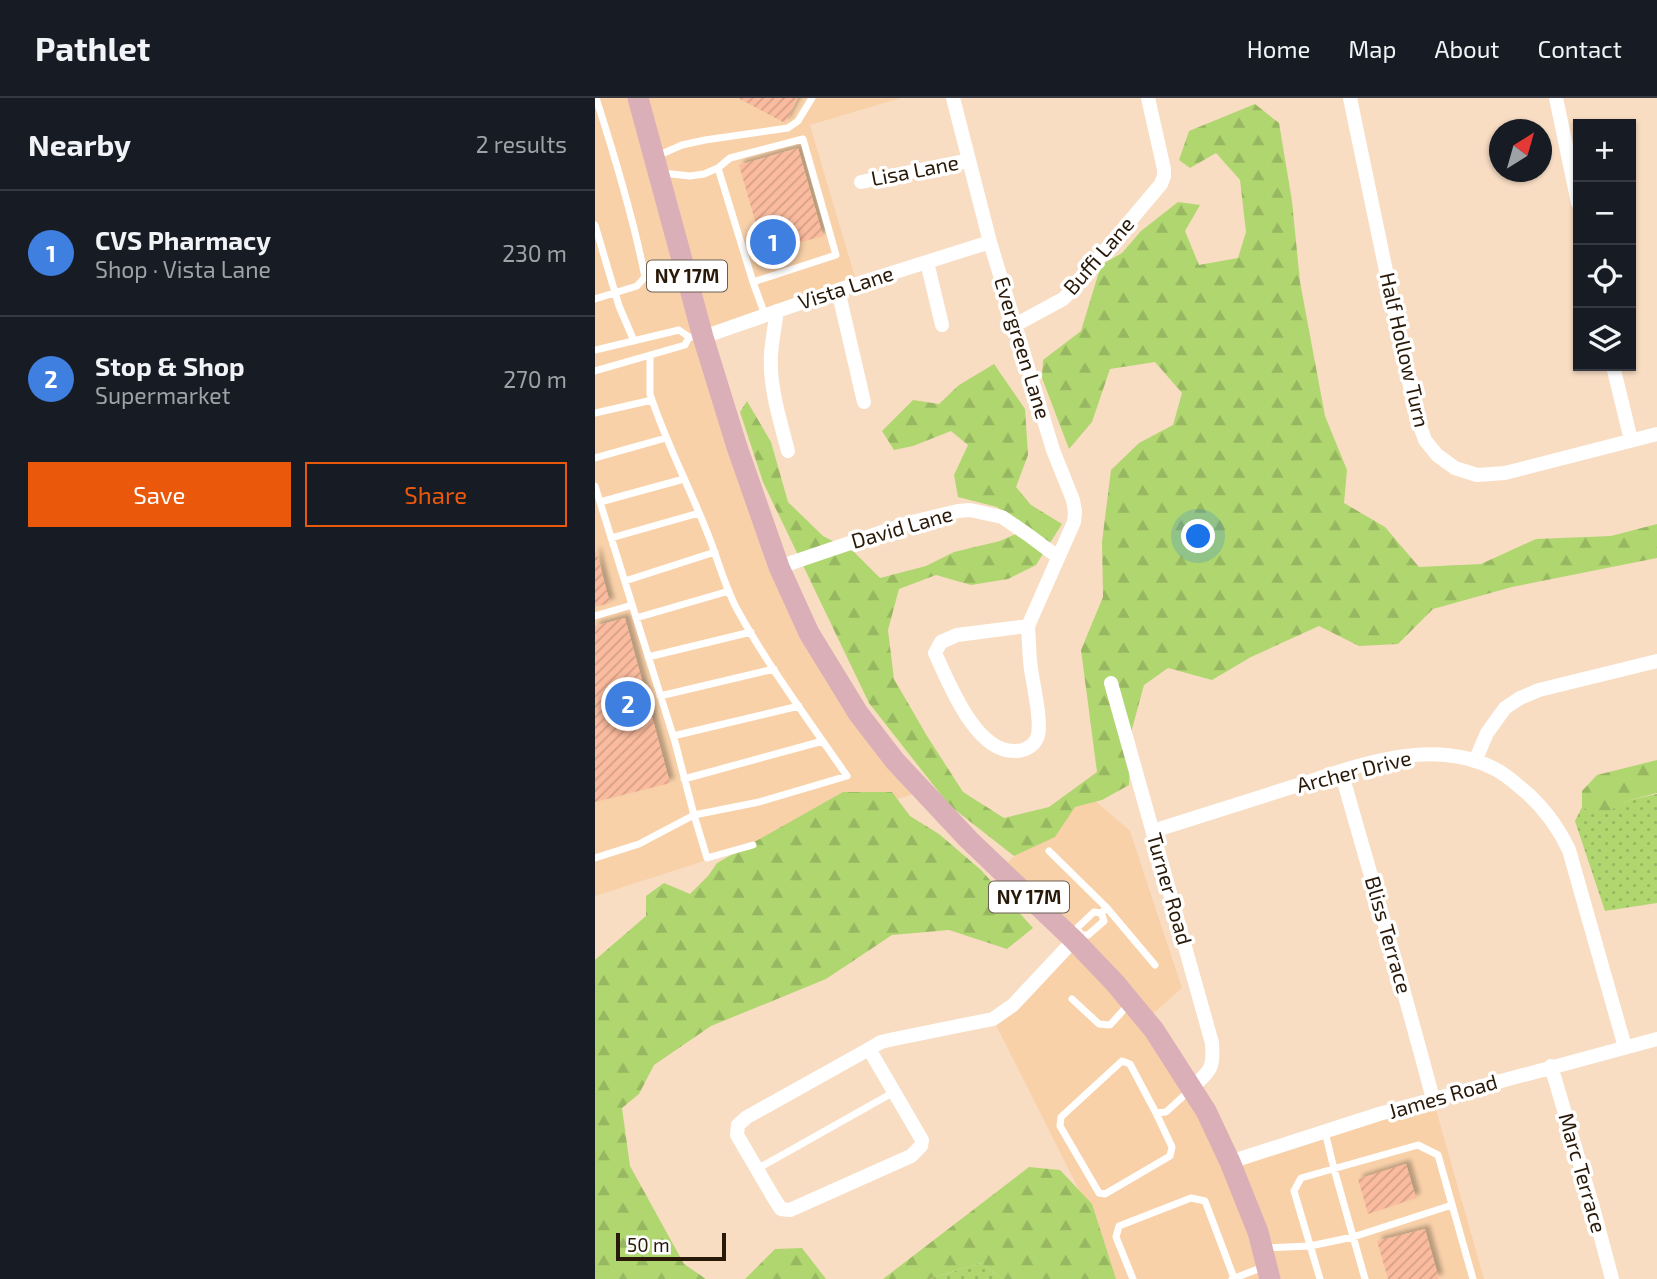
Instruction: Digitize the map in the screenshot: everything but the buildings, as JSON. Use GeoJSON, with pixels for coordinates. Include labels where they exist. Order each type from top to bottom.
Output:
{"type":"FeatureCollection","features":[{"type":"Feature","properties":{"kind":"main road","name":"NY 17M"},"geometry":{"type":"LineString","coordinates":[[638,98],[696,337],[779,567],[809,633],[858,713],[894,761],[969,840],[1077,938],[1154,1030],[1206,1111],[1258,1232],[1266,1264]]}},
{"type":"Feature","properties":{"kind":"street","name":"Evergreen Lane"},"geometry":{"type":"LineString","coordinates":[[953,98],[990,243],[1053,450],[1073,500],[1075,512],[1074,522],[1028,626]]}},
{"type":"Feature","properties":{"kind":"street","name":"Buffi Lane"},"geometry":{"type":"LineString","coordinates":[[1015,325],[1063,299],[1161,184],[1164,169],[1149,98]]}},
{"type":"Feature","properties":{"kind":"street","name":"Half Hollow Turn"},"geometry":{"type":"LineString","coordinates":[[1350,98],[1416,415],[1425,440],[1437,455],[1455,468],[1476,475],[1506,473],[1657,434]]}},
{"type":"Feature","properties":{"kind":"street"},"geometry":{"type":"LineString","coordinates":[[1556,98],[1574,182]]}},
{"type":"Feature","properties":{"kind":"street","name":"Lisa Lane"},"geometry":{"type":"LineString","coordinates":[[861,182],[969,160]]}},
{"type":"Feature","properties":{"kind":"street","name":"Vista Lane"},"geometry":{"type":"LineString","coordinates":[[696,337],[990,243]]}},
{"type":"Feature","properties":{"kind":"street"},"geometry":{"type":"LineString","coordinates":[[927,262],[942,325]]}},
{"type":"Feature","properties":{"kind":"street"},"geometry":{"type":"LineString","coordinates":[[838,290],[864,402]]}},
{"type":"Feature","properties":{"kind":"street"},"geometry":{"type":"LineString","coordinates":[[771,313],[772,377],[788,451]]}},
{"type":"Feature","properties":{"kind":"street"},"geometry":{"type":"LineString","coordinates":[[1614,371],[1630,440]]}},
{"type":"Feature","properties":{"kind":"street","name":"David Lane"},"geometry":{"type":"LineString","coordinates":[[779,567],[912,522],[970,510],[1002,517],[1058,557]]}},
{"type":"Feature","properties":{"kind":"street"},"geometry":{"type":"LineString","coordinates":[[1028,626],[1039,729],[1037,741],[1024,751],[1006,752],[990,744],[975,727],[953,691],[935,653],[941,642],[957,635],[1028,626]]}},
{"type":"Feature","properties":{"kind":"street"},"geometry":{"type":"LineString","coordinates":[[1475,761],[1487,733],[1505,708],[1520,698],[1539,690],[1657,661]]}},
{"type":"Feature","properties":{"kind":"street","name":"Turner Road"},"geometry":{"type":"LineString","coordinates":[[1111,683],[1212,1043],[1213,1060],[1209,1072],[1192,1088]]}},
{"type":"Feature","properties":{"kind":"street","name":"Archer Drive"},"geometry":{"type":"LineString","coordinates":[[1153,831],[1341,771],[1395,757],[1457,755],[1493,768],[1537,801],[1559,829],[1569,850],[1625,1047]]}},
{"type":"Feature","properties":{"kind":"street","name":"Bliss Terrace"},"geometry":{"type":"LineString","coordinates":[[1341,771],[1433,1099]]}},
{"type":"Feature","properties":{"kind":"street"},"geometry":{"type":"LineString","coordinates":[[869,1049],[922,1140],[921,1146],[911,1156],[790,1210],[781,1209],[737,1135],[738,1125],[747,1117],[881,1042],[993,1019],[1013,1005],[1077,938]]}},
{"type":"Feature","properties":{"kind":"street","name":"James Road"},"geometry":{"type":"LineString","coordinates":[[1230,1162],[1433,1099],[1657,1039]]}},
{"type":"Feature","properties":{"kind":"street","name":"Marc Terrace"},"geometry":{"type":"LineString","coordinates":[[1551,1066],[1612,1279]]}},
{"type":"Feature","properties":{"kind":"lane"},"geometry":{"type":"LineString","coordinates":[[595,299],[637,286],[645,278],[638,243],[596,98]]}},
{"type":"Feature","properties":{"kind":"lane"},"geometry":{"type":"LineString","coordinates":[[655,164],[682,145],[788,128],[799,121],[811,98]]}},
{"type":"Feature","properties":{"kind":"lane"},"geometry":{"type":"LineString","coordinates":[[655,164],[690,176],[704,174],[718,168],[730,158],[803,139],[836,255],[753,282]]}},
{"type":"Feature","properties":{"kind":"lane"},"geometry":{"type":"LineString","coordinates":[[718,168],[753,282],[771,313]]}},
{"type":"Feature","properties":{"kind":"lane"},"geometry":{"type":"LineString","coordinates":[[595,225],[598,245],[634,341]]}},
{"type":"Feature","properties":{"kind":"lane"},"geometry":{"type":"LineString","coordinates":[[595,350],[679,330],[696,337]]}},
{"type":"Feature","properties":{"kind":"lane"},"geometry":{"type":"LineString","coordinates":[[595,371],[685,345],[696,337]]}},
{"type":"Feature","properties":{"kind":"lane"},"geometry":{"type":"LineString","coordinates":[[595,858],[639,844],[694,816],[759,802],[847,776],[736,609],[651,397],[650,355]]}},
{"type":"Feature","properties":{"kind":"lane"},"geometry":{"type":"LineString","coordinates":[[595,412],[651,397]]}},
{"type":"Feature","properties":{"kind":"lane"},"geometry":{"type":"LineString","coordinates":[[595,458],[666,438]]}},
{"type":"Feature","properties":{"kind":"lane"},"geometry":{"type":"LineString","coordinates":[[600,502],[684,479]]}},
{"type":"Feature","properties":{"kind":"lane"},"geometry":{"type":"LineString","coordinates":[[595,486],[673,736],[707,858],[753,845]]}},
{"type":"Feature","properties":{"kind":"lane"},"geometry":{"type":"LineString","coordinates":[[611,538],[699,513]]}},
{"type":"Feature","properties":{"kind":"lane"},"geometry":{"type":"LineString","coordinates":[[625,580],[715,552]]}},
{"type":"Feature","properties":{"kind":"lane"},"geometry":{"type":"LineString","coordinates":[[636,618],[730,591]]}},
{"type":"Feature","properties":{"kind":"lane"},"geometry":{"type":"LineString","coordinates":[[595,617],[632,605]]}},
{"type":"Feature","properties":{"kind":"lane"},"geometry":{"type":"LineString","coordinates":[[648,657],[751,632]]}},
{"type":"Feature","properties":{"kind":"lane"},"geometry":{"type":"LineString","coordinates":[[660,696],[774,669]]}},
{"type":"Feature","properties":{"kind":"lane"},"geometry":{"type":"LineString","coordinates":[[673,736],[799,706]]}},
{"type":"Feature","properties":{"kind":"lane"},"geometry":{"type":"LineString","coordinates":[[684,779],[823,741]]}},
{"type":"Feature","properties":{"kind":"lane"},"geometry":{"type":"LineString","coordinates":[[1049,852],[1155,965]]}},
{"type":"Feature","properties":{"kind":"lane"},"geometry":{"type":"LineString","coordinates":[[1104,910],[1104,921],[1089,935],[1077,938],[1078,927],[1094,912],[1104,910]]}},
{"type":"Feature","properties":{"kind":"lane"},"geometry":{"type":"LineString","coordinates":[[1072,999],[1099,1024],[1110,1025],[1131,1002]]}},
{"type":"Feature","properties":{"kind":"lane"},"geometry":{"type":"LineString","coordinates":[[1122,1061],[1130,1064],[1156,1114],[1172,1147],[1170,1156],[1104,1194],[1099,1193],[1060,1126],[1061,1117],[1122,1061]]}},
{"type":"Feature","properties":{"kind":"lane"},"geometry":{"type":"LineString","coordinates":[[1156,1114],[1166,1112],[1192,1088]]}},
{"type":"Feature","properties":{"kind":"lane"},"geometry":{"type":"LineString","coordinates":[[757,1169],[894,1092]]}},
{"type":"Feature","properties":{"kind":"lane"},"geometry":{"type":"LineString","coordinates":[[1325,1132],[1333,1169],[1366,1279]]}},
{"type":"Feature","properties":{"kind":"lane"},"geometry":{"type":"LineString","coordinates":[[1320,1279],[1294,1191],[1301,1178],[1418,1145],[1438,1155],[1473,1279]]}},
{"type":"Feature","properties":{"kind":"lane"},"geometry":{"type":"LineString","coordinates":[[1133,1279],[1116,1237],[1119,1226],[1191,1198],[1205,1201],[1233,1279],[1310,1246],[1353,1237],[1452,1205]]}},
{"type":"Feature","properties":{"kind":"shaded area"},"geometry":{"type":"Polygon","coordinates":[[[595,98],[901,98],[810,125],[857,284],[704,337],[809,633],[923,791],[595,896],[595,98]]]}},
{"type":"Feature","properties":{"kind":"shaded area"},"geometry":{"type":"Polygon","coordinates":[[[1083,790],[1130,831],[1182,988],[1146,1020],[1230,1162],[1433,1099],[1484,1279],[1111,1279],[1091,1214],[993,1019],[1071,943],[1000,870],[1083,790]]]}},
{"type":"Feature","properties":{"kind":"green space"},"geometry":{"type":"Polygon","coordinates":[[[1255,104],[1279,123],[1292,201],[1300,282],[1325,416],[1347,470],[1344,503],[1385,527],[1419,567],[1481,564],[1536,539],[1611,536],[1657,524],[1657,558],[1512,587],[1433,609],[1398,644],[1359,646],[1319,626],[1251,657],[1212,680],[1168,668],[1144,685],[1132,729],[1129,785],[1102,800],[1075,807],[1055,837],[1014,856],[949,805],[869,703],[763,482],[740,412],[747,401],[771,442],[788,502],[823,536],[854,552],[880,578],[926,566],[954,552],[1000,541],[1027,529],[997,507],[958,497],[954,475],[968,445],[951,431],[913,446],[894,450],[882,431],[913,400],[939,404],[959,385],[994,364],[1025,409],[1028,455],[1016,487],[1031,505],[1062,524],[1036,565],[1008,579],[971,585],[936,575],[899,589],[888,630],[894,679],[963,792],[1004,818],[1049,807],[1097,772],[1081,650],[1103,597],[1102,542],[1111,470],[1139,443],[1173,425],[1182,393],[1155,362],[1110,369],[1092,422],[1069,449],[1042,378],[1043,360],[1081,331],[1101,265],[1122,253],[1141,231],[1178,202],[1200,205],[1185,231],[1199,265],[1238,258],[1246,232],[1240,180],[1216,153],[1190,168],[1179,160],[1189,131],[1255,104]]]}},
{"type":"Feature","properties":{"kind":"green space"},"geometry":{"type":"Polygon","coordinates":[[[1657,760],[1657,793],[1630,800],[1599,816],[1582,807],[1582,791],[1597,775],[1657,760]]]}},
{"type":"Feature","properties":{"kind":"green space"},"geometry":{"type":"Polygon","coordinates":[[[843,792],[892,792],[910,816],[939,834],[981,870],[1033,928],[1007,949],[949,930],[892,935],[826,979],[711,1026],[654,1065],[639,1094],[622,1108],[630,1166],[684,1264],[706,1279],[595,1279],[595,960],[646,916],[646,896],[664,883],[690,894],[717,863],[843,792]]]}},
{"type":"Feature","properties":{"kind":"green space"},"geometry":{"type":"Polygon","coordinates":[[[1657,794],[1657,903],[1605,911],[1575,821],[1582,807],[1599,815],[1630,800],[1657,794]]]}},
{"type":"Feature","properties":{"kind":"green space"},"geometry":{"type":"Polygon","coordinates":[[[1029,1167],[1060,1170],[1092,1204],[1116,1279],[1002,1279],[981,1263],[929,1279],[883,1279],[1029,1167]]]}},
{"type":"Feature","properties":{"kind":"green space"},"geometry":{"type":"Polygon","coordinates":[[[802,1248],[826,1279],[745,1279],[775,1249],[802,1248]]]}},
{"type":"Feature","properties":{"kind":"green space"},"geometry":{"type":"Polygon","coordinates":[[[981,1263],[1002,1279],[929,1279],[981,1263]]]}},
{"type":"Feature","properties":{"kind":"place","name":"CVS Pharmacy"},"geometry":{"type":"Point","coordinates":[773,242]}},
{"type":"Feature","properties":{"kind":"place","name":"Stop & Shop"},"geometry":{"type":"Point","coordinates":[628,704]}}]}
